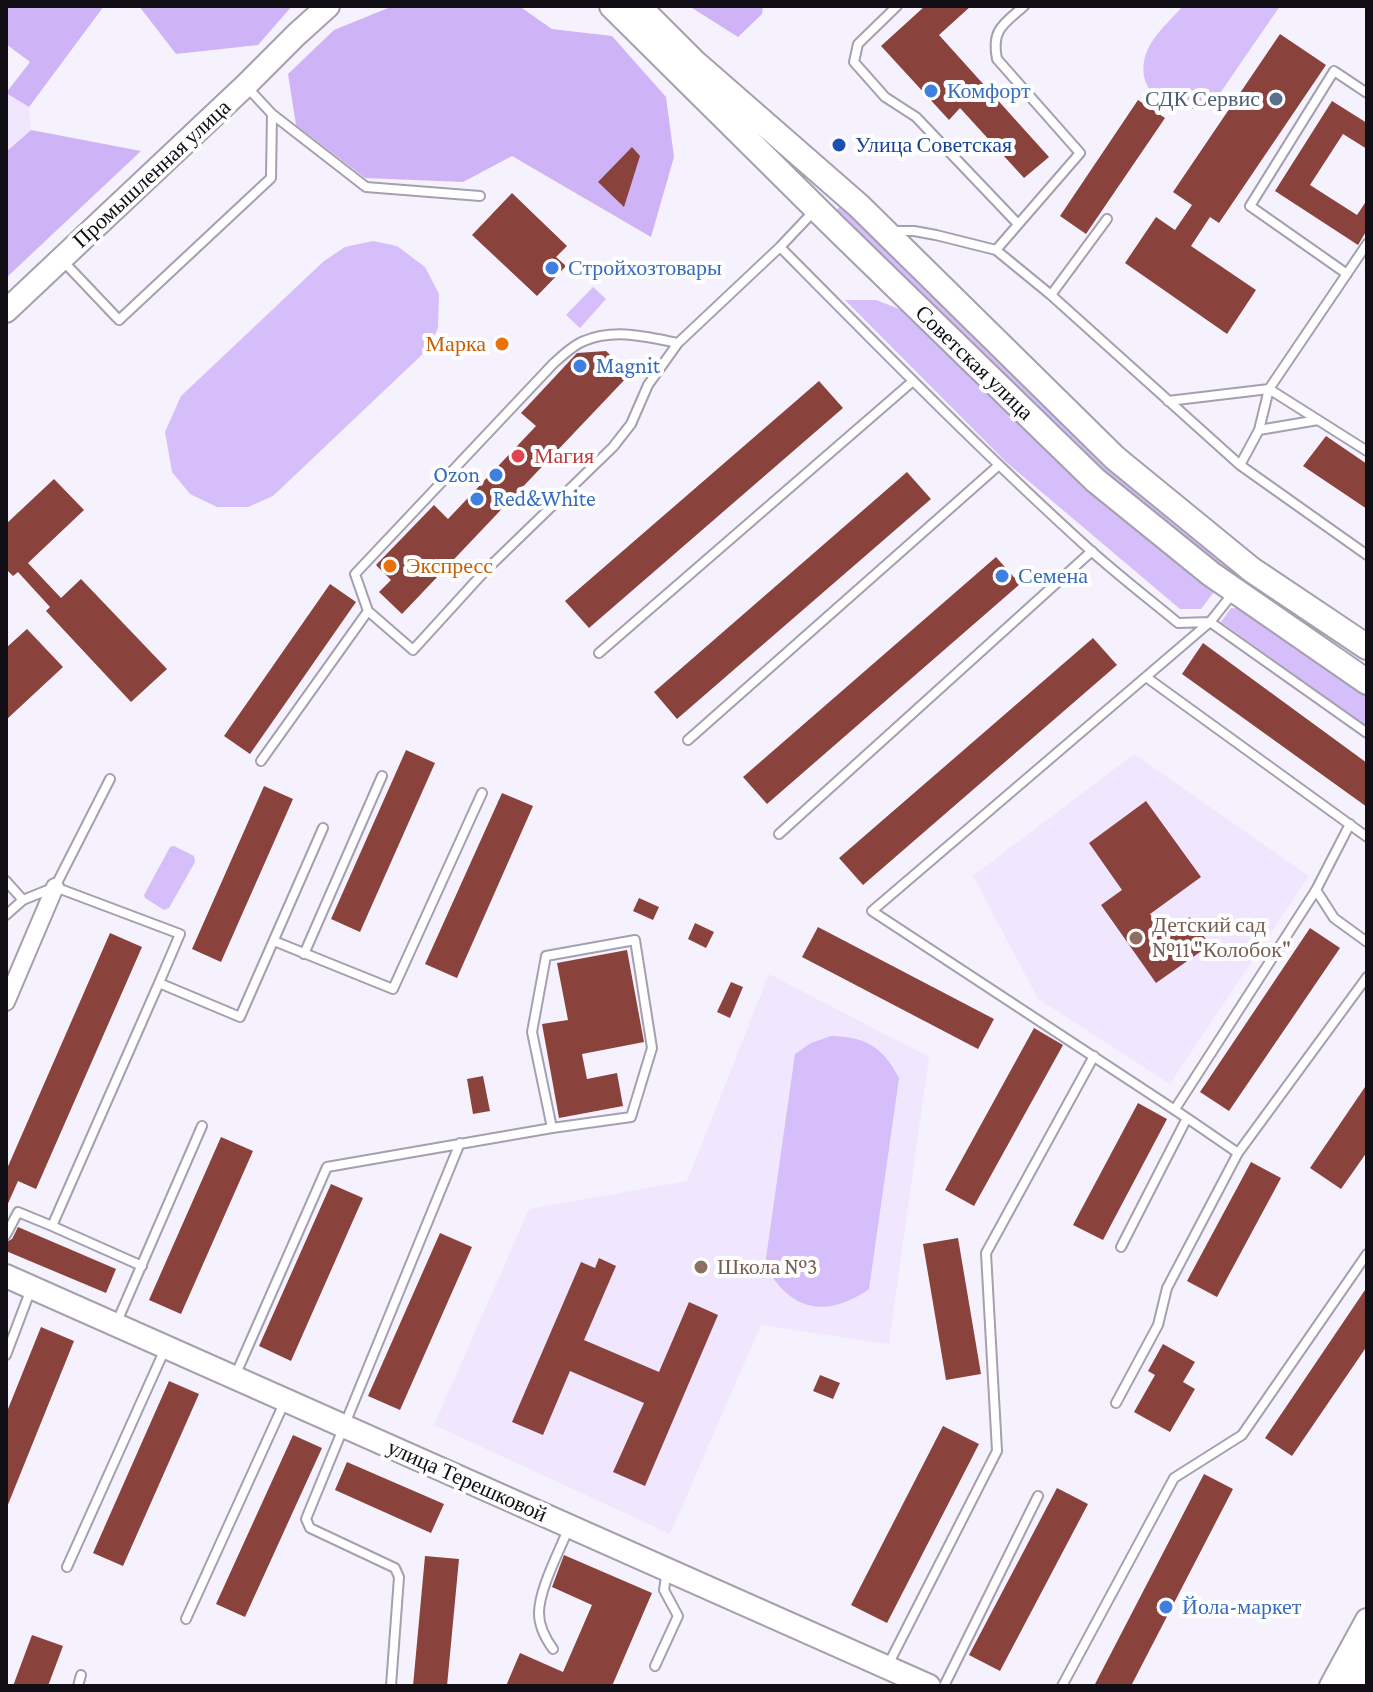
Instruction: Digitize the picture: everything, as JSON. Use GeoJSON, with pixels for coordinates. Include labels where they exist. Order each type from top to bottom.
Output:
{"type":"FeatureCollection","features":[{"type":"Feature","properties":{"kind":"main road","name":"Советская улица"},"geometry":{"type":"LineString","coordinates":[[630,11],[688,69],[816,209],[1084,469],[1145,522],[1235,591],[1367,682]]}},
{"type":"Feature","properties":{"kind":"main road","name":"Советская улица"},"geometry":{"type":"LineString","coordinates":[[688,69],[842,191],[1081,425],[1152,490],[1252,570],[1367,647]]}},
{"type":"Feature","properties":{"kind":"street","name":"Промышленная улица"},"geometry":{"type":"LineString","coordinates":[[296,35],[315,6]]}},
{"type":"Feature","properties":{"kind":"street","name":"Промышленная улица"},"geometry":{"type":"LineString","coordinates":[[6,311],[328,6]]}},
{"type":"Feature","properties":{"kind":"street"},"geometry":{"type":"LineString","coordinates":[[6,1002],[55,887]]}},
{"type":"Feature","properties":{"kind":"street","name":"улица Терешковой"},"geometry":{"type":"LineString","coordinates":[[6,1276],[929,1686]]}},
{"type":"Feature","properties":{"kind":"street"},"geometry":{"type":"LineString","coordinates":[[1331,1686],[1367,1620]]}},
{"type":"Feature","properties":{"kind":"street"},"geometry":{"type":"LineString","coordinates":[[1351,1686],[1367,1658]]}},
{"type":"Feature","properties":{"kind":"lane"},"geometry":{"type":"LineString","coordinates":[[897,6],[858,44],[854,62],[885,97],[916,117],[1018,224]]}},
{"type":"Feature","properties":{"kind":"lane"},"geometry":{"type":"LineString","coordinates":[[996,250],[1080,153],[997,59],[994,44],[1001,27],[1024,6]]}},
{"type":"Feature","properties":{"kind":"lane"},"geometry":{"type":"LineString","coordinates":[[1347,274],[1250,206],[1334,71],[1367,93]]}},
{"type":"Feature","properties":{"kind":"lane"},"geometry":{"type":"LineString","coordinates":[[246,85],[272,114],[366,187],[480,196]]}},
{"type":"Feature","properties":{"kind":"lane"},"geometry":{"type":"LineString","coordinates":[[61,259],[119,320],[271,178],[272,114]]}},
{"type":"Feature","properties":{"kind":"lane"},"geometry":{"type":"LineString","coordinates":[[678,343],[625,333],[601,336],[581,342],[553,364],[355,574],[368,611],[413,650],[484,572],[613,447],[631,424],[648,385],[678,343],[816,209]]}},
{"type":"Feature","properties":{"kind":"lane"},"geometry":{"type":"LineString","coordinates":[[1051,295],[1107,219]]}},
{"type":"Feature","properties":{"kind":"lane"},"geometry":{"type":"LineString","coordinates":[[884,231],[914,231],[996,250],[1051,295],[1240,465],[1367,555]]}},
{"type":"Feature","properties":{"kind":"lane"},"geometry":{"type":"LineString","coordinates":[[914,261],[912,250],[919,237],[936,235]]}},
{"type":"Feature","properties":{"kind":"lane"},"geometry":{"type":"LineString","coordinates":[[1240,465],[1259,430],[1269,389],[1367,244]]}},
{"type":"Feature","properties":{"kind":"lane"},"geometry":{"type":"LineString","coordinates":[[780,247],[999,465],[1092,551],[1178,623],[1210,622],[1367,733]]}},
{"type":"Feature","properties":{"kind":"lane"},"geometry":{"type":"LineString","coordinates":[[599,653],[913,381]]}},
{"type":"Feature","properties":{"kind":"lane"},"geometry":{"type":"LineString","coordinates":[[1168,401],[1269,389],[1367,451]]}},
{"type":"Feature","properties":{"kind":"lane"},"geometry":{"type":"LineString","coordinates":[[1259,430],[1318,420]]}},
{"type":"Feature","properties":{"kind":"lane"},"geometry":{"type":"LineString","coordinates":[[688,740],[999,465]]}},
{"type":"Feature","properties":{"kind":"lane"},"geometry":{"type":"LineString","coordinates":[[779,834],[1092,551]]}},
{"type":"Feature","properties":{"kind":"lane"},"geometry":{"type":"LineString","coordinates":[[1235,591],[1210,622],[872,911],[1238,1153]]}},
{"type":"Feature","properties":{"kind":"lane"},"geometry":{"type":"LineString","coordinates":[[261,761],[368,611]]}},
{"type":"Feature","properties":{"kind":"lane"},"geometry":{"type":"LineString","coordinates":[[1146,677],[1367,837]]}},
{"type":"Feature","properties":{"kind":"lane"},"geometry":{"type":"LineString","coordinates":[[304,954],[382,776]]}},
{"type":"Feature","properties":{"kind":"lane"},"geometry":{"type":"LineString","coordinates":[[6,915],[23,900],[55,887],[110,779]]}},
{"type":"Feature","properties":{"kind":"lane"},"geometry":{"type":"LineString","coordinates":[[274,941],[393,989],[482,793]]}},
{"type":"Feature","properties":{"kind":"lane"},"geometry":{"type":"LineString","coordinates":[[1175,1109],[1316,890],[1350,824]]}},
{"type":"Feature","properties":{"kind":"lane"},"geometry":{"type":"LineString","coordinates":[[159,983],[240,1017],[323,828]]}},
{"type":"Feature","properties":{"kind":"lane"},"geometry":{"type":"LineString","coordinates":[[6,881],[23,900]]}},
{"type":"Feature","properties":{"kind":"lane"},"geometry":{"type":"LineString","coordinates":[[52,1226],[180,934],[55,887]]}},
{"type":"Feature","properties":{"kind":"lane"},"geometry":{"type":"LineString","coordinates":[[1316,890],[1334,918],[1367,942]]}},
{"type":"Feature","properties":{"kind":"lane"},"geometry":{"type":"LineString","coordinates":[[235,1377],[327,1167],[631,1117],[652,1048],[635,940],[546,956],[532,1032],[552,1128]]}},
{"type":"Feature","properties":{"kind":"lane"},"geometry":{"type":"LineString","coordinates":[[1116,1403],[1158,1325],[1167,1288],[1238,1153],[1367,977]]}},
{"type":"Feature","properties":{"kind":"lane"},"geometry":{"type":"LineString","coordinates":[[887,1667],[997,1451],[986,1253],[1094,1056]]}},
{"type":"Feature","properties":{"kind":"lane"},"geometry":{"type":"LineString","coordinates":[[1121,1247],[1187,1118]]}},
{"type":"Feature","properties":{"kind":"lane"},"geometry":{"type":"LineString","coordinates":[[116,1325],[202,1126]]}},
{"type":"Feature","properties":{"kind":"lane"},"geometry":{"type":"LineString","coordinates":[[391,1686],[399,1577],[395,1568],[310,1528],[306,1519],[460,1143]]}},
{"type":"Feature","properties":{"kind":"lane"},"geometry":{"type":"LineString","coordinates":[[6,1235],[18,1212],[142,1266]]}},
{"type":"Feature","properties":{"kind":"lane"},"geometry":{"type":"LineString","coordinates":[[1062,1686],[1174,1478],[1242,1435],[1367,1254]]}},
{"type":"Feature","properties":{"kind":"lane"},"geometry":{"type":"LineString","coordinates":[[6,1355],[32,1287]]}},
{"type":"Feature","properties":{"kind":"lane"},"geometry":{"type":"LineString","coordinates":[[67,1567],[166,1347]]}},
{"type":"Feature","properties":{"kind":"lane"},"geometry":{"type":"LineString","coordinates":[[186,1619],[285,1400]]}},
{"type":"Feature","properties":{"kind":"lane"},"geometry":{"type":"LineString","coordinates":[[944,1686],[1038,1496]]}},
{"type":"Feature","properties":{"kind":"lane"},"geometry":{"type":"LineString","coordinates":[[553,1649],[545,1637],[539,1613],[541,1596],[569,1527]]}},
{"type":"Feature","properties":{"kind":"lane"},"geometry":{"type":"LineString","coordinates":[[655,1666],[678,1616],[664,1590],[667,1569]]}},
{"type":"Feature","properties":{"kind":"lane"},"geometry":{"type":"LineString","coordinates":[[78,1686],[81,1675]]}},
{"type":"Feature","properties":{"kind":"shaded area"},"geometry":{"type":"Polygon","coordinates":[[[6,6],[104,6],[29,107],[6,93],[30,62],[6,44],[6,6]]]}},
{"type":"Feature","properties":{"kind":"shaded area"},"geometry":{"type":"Polygon","coordinates":[[[139,6],[292,6],[258,45],[176,54],[139,6]]]}},
{"type":"Feature","properties":{"kind":"shaded area"},"geometry":{"type":"Polygon","coordinates":[[[393,6],[519,6],[552,29],[612,36],[666,97],[674,157],[651,237],[512,156],[463,182],[365,178],[296,125],[288,74],[334,30],[393,6]]]}},
{"type":"Feature","properties":{"kind":"shaded area"},"geometry":{"type":"Polygon","coordinates":[[[689,6],[763,6],[762,14],[738,37],[689,6]]]}},
{"type":"Feature","properties":{"kind":"shaded area"},"geometry":{"type":"Polygon","coordinates":[[[1183,6],[1280,6],[1214,102],[1193,109],[1163,102],[1150,89],[1143,72],[1149,46],[1183,6]]]}},
{"type":"Feature","properties":{"kind":"shaded area"},"geometry":{"type":"Polygon","coordinates":[[[6,93],[29,107],[31,130],[6,152],[6,93]]]}},
{"type":"Feature","properties":{"kind":"shaded area"},"geometry":{"type":"Polygon","coordinates":[[[31,130],[141,151],[6,278],[6,152],[31,130]]]}},
{"type":"Feature","properties":{"kind":"shaded area"},"geometry":{"type":"Polygon","coordinates":[[[842,205],[1236,568],[1231,575],[1102,472],[835,211],[842,205]]]}},
{"type":"Feature","properties":{"kind":"shaded area"},"geometry":{"type":"Polygon","coordinates":[[[373,241],[397,246],[425,267],[439,294],[438,328],[428,349],[273,496],[248,507],[217,507],[190,494],[172,472],[165,432],[181,396],[324,261],[345,247],[373,241]]]}},
{"type":"Feature","properties":{"kind":"shaded area"},"geometry":{"type":"Polygon","coordinates":[[[593,287],[606,299],[580,328],[566,315],[593,287]]]}},
{"type":"Feature","properties":{"kind":"shaded area"},"geometry":{"type":"Polygon","coordinates":[[[845,300],[876,300],[912,314],[1217,588],[1201,609],[1180,609],[1006,462],[845,300]]]}},
{"type":"Feature","properties":{"kind":"shaded area"},"geometry":{"type":"Polygon","coordinates":[[[1231,608],[1249,609],[1367,690],[1367,726],[1221,622],[1231,608]]]}},
{"type":"Feature","properties":{"kind":"shaded area","name":"Детский сад №11 \"Колобок\""},"geometry":{"type":"Polygon","coordinates":[[[1134,754],[1309,876],[1170,1084],[1038,999],[973,876],[1134,754]]]}},
{"type":"Feature","properties":{"kind":"shaded area"},"geometry":{"type":"Polygon","coordinates":[[[170,847],[194,856],[195,862],[169,908],[164,910],[144,895],[170,847]]]}},
{"type":"Feature","properties":{"kind":"shaded area","name":"Школа №3"},"geometry":{"type":"Polygon","coordinates":[[[769,974],[929,1057],[889,1344],[761,1325],[670,1534],[434,1425],[529,1209],[687,1181],[769,974]]]}},
{"type":"Feature","properties":{"kind":"shaded area"},"geometry":{"type":"Polygon","coordinates":[[[831,1036],[854,1038],[872,1045],[886,1058],[899,1078],[869,1289],[838,1304],[824,1307],[798,1301],[775,1280],[765,1265],[795,1054],[811,1043],[831,1036]]]}},
{"type":"Feature","properties":{"kind":"building"},"geometry":{"type":"Polygon","coordinates":[[[925,6],[971,6],[939,35],[1049,157],[1024,178],[960,108],[949,120],[881,46],[925,6]]]}},
{"type":"Feature","properties":{"kind":"building"},"geometry":{"type":"Polygon","coordinates":[[[1280,34],[1326,65],[1219,223],[1210,217],[1191,246],[1256,290],[1227,334],[1125,263],[1156,217],[1175,230],[1192,205],[1173,192],[1280,34]]]}},
{"type":"Feature","properties":{"kind":"building"},"geometry":{"type":"Polygon","coordinates":[[[1138,100],[1165,118],[1086,234],[1060,216],[1138,100]]]}},
{"type":"Feature","properties":{"kind":"building"},"geometry":{"type":"Polygon","coordinates":[[[1332,101],[1367,123],[1367,149],[1343,134],[1310,185],[1357,215],[1367,200],[1367,230],[1358,245],[1275,191],[1332,101]]]}},
{"type":"Feature","properties":{"kind":"building"},"geometry":{"type":"Polygon","coordinates":[[[632,147],[640,156],[624,207],[598,182],[632,147]]]}},
{"type":"Feature","properties":{"kind":"building"},"geometry":{"type":"Polygon","coordinates":[[[512,193],[567,246],[556,257],[566,266],[537,296],[472,235],[512,193]]]}},
{"type":"Feature","properties":{"kind":"building"},"geometry":{"type":"Polygon","coordinates":[[[606,351],[630,374],[402,614],[379,592],[391,580],[376,565],[434,505],[448,519],[536,426],[521,413],[577,353],[606,351]]]}},
{"type":"Feature","properties":{"kind":"building"},"geometry":{"type":"Polygon","coordinates":[[[819,381],[843,408],[589,628],[565,601],[819,381]]]}},
{"type":"Feature","properties":{"kind":"building"},"geometry":{"type":"Polygon","coordinates":[[[1326,436],[1367,464],[1367,509],[1303,466],[1326,436]]]}},
{"type":"Feature","properties":{"kind":"building"},"geometry":{"type":"Polygon","coordinates":[[[907,472],[931,499],[677,719],[654,692],[907,472]]]}},
{"type":"Feature","properties":{"kind":"building"},"geometry":{"type":"Polygon","coordinates":[[[54,479],[84,510],[28,563],[61,598],[81,579],[167,669],[131,702],[46,611],[50,607],[18,572],[13,576],[6,569],[6,524],[54,479]]]}},
{"type":"Feature","properties":{"kind":"building"},"geometry":{"type":"Polygon","coordinates":[[[996,557],[1020,584],[767,804],[743,777],[996,557]]]}},
{"type":"Feature","properties":{"kind":"building"},"geometry":{"type":"Polygon","coordinates":[[[330,584],[356,602],[250,754],[224,736],[330,584]]]}},
{"type":"Feature","properties":{"kind":"building"},"geometry":{"type":"Polygon","coordinates":[[[27,629],[63,667],[6,720],[6,648],[27,629]]]}},
{"type":"Feature","properties":{"kind":"building"},"geometry":{"type":"Polygon","coordinates":[[[1093,638],[1117,665],[863,885],[839,858],[1093,638]]]}},
{"type":"Feature","properties":{"kind":"building"},"geometry":{"type":"Polygon","coordinates":[[[1203,643],[1367,763],[1367,807],[1182,674],[1203,643]]]}},
{"type":"Feature","properties":{"kind":"building"},"geometry":{"type":"Polygon","coordinates":[[[406,750],[435,763],[360,932],[331,919],[406,750]]]}},
{"type":"Feature","properties":{"kind":"building"},"geometry":{"type":"Polygon","coordinates":[[[264,786],[293,799],[221,962],[192,949],[264,786]]]}},
{"type":"Feature","properties":{"kind":"building"},"geometry":{"type":"Polygon","coordinates":[[[502,793],[533,806],[457,978],[425,964],[502,793]]]}},
{"type":"Feature","properties":{"kind":"building"},"geometry":{"type":"Polygon","coordinates":[[[1146,801],[1201,877],[1150,914],[1165,935],[1190,917],[1210,945],[1156,983],[1101,905],[1122,890],[1089,843],[1146,801]]]}},
{"type":"Feature","properties":{"kind":"building"},"geometry":{"type":"Polygon","coordinates":[[[639,898],[659,907],[653,920],[633,911],[639,898]]]}},
{"type":"Feature","properties":{"kind":"building"},"geometry":{"type":"Polygon","coordinates":[[[695,923],[714,932],[706,948],[688,939],[695,923]]]}},
{"type":"Feature","properties":{"kind":"building"},"geometry":{"type":"Polygon","coordinates":[[[818,927],[994,1019],[978,1049],[802,957],[818,927]]]}},
{"type":"Feature","properties":{"kind":"building"},"geometry":{"type":"Polygon","coordinates":[[[1310,928],[1340,948],[1229,1111],[1200,1092],[1310,928]]]}},
{"type":"Feature","properties":{"kind":"building"},"geometry":{"type":"Polygon","coordinates":[[[110,933],[142,947],[36,1189],[18,1181],[6,1208],[6,1171],[110,933]]]}},
{"type":"Feature","properties":{"kind":"building"},"geometry":{"type":"Polygon","coordinates":[[[627,950],[644,1042],[582,1054],[587,1079],[617,1073],[623,1106],[559,1118],[542,1024],[568,1020],[557,963],[627,950]]]}},
{"type":"Feature","properties":{"kind":"building"},"geometry":{"type":"Polygon","coordinates":[[[731,982],[743,987],[730,1018],[717,1012],[731,982]]]}},
{"type":"Feature","properties":{"kind":"building"},"geometry":{"type":"Polygon","coordinates":[[[1034,1028],[1063,1045],[974,1206],[945,1190],[1034,1028]]]}},
{"type":"Feature","properties":{"kind":"building"},"geometry":{"type":"Polygon","coordinates":[[[483,1076],[490,1111],[473,1114],[467,1079],[483,1076]]]}},
{"type":"Feature","properties":{"kind":"building"},"geometry":{"type":"Polygon","coordinates":[[[1367,1084],[1367,1152],[1341,1189],[1310,1168],[1367,1084]]]}},
{"type":"Feature","properties":{"kind":"building"},"geometry":{"type":"Polygon","coordinates":[[[1138,1103],[1167,1119],[1103,1240],[1073,1225],[1138,1103]]]}},
{"type":"Feature","properties":{"kind":"building"},"geometry":{"type":"Polygon","coordinates":[[[221,1137],[253,1151],[181,1314],[149,1300],[221,1137]]]}},
{"type":"Feature","properties":{"kind":"building"},"geometry":{"type":"Polygon","coordinates":[[[1251,1162],[1281,1178],[1217,1297],[1187,1281],[1251,1162]]]}},
{"type":"Feature","properties":{"kind":"building"},"geometry":{"type":"Polygon","coordinates":[[[331,1184],[363,1198],[291,1361],[259,1346],[331,1184]]]}},
{"type":"Feature","properties":{"kind":"building"},"geometry":{"type":"Polygon","coordinates":[[[18,1227],[116,1269],[106,1293],[6,1251],[6,1242],[12,1239],[18,1227]]]}},
{"type":"Feature","properties":{"kind":"building"},"geometry":{"type":"Polygon","coordinates":[[[440,1233],[472,1247],[400,1410],[368,1396],[440,1233]]]}},
{"type":"Feature","properties":{"kind":"building"},"geometry":{"type":"Polygon","coordinates":[[[958,1238],[981,1374],[946,1380],[923,1244],[958,1238]]]}},
{"type":"Feature","properties":{"kind":"building"},"geometry":{"type":"Polygon","coordinates":[[[599,1258],[616,1266],[584,1340],[659,1372],[689,1302],[718,1315],[645,1486],[613,1472],[644,1403],[570,1371],[543,1435],[512,1422],[581,1262],[595,1268],[599,1258]]]}},
{"type":"Feature","properties":{"kind":"building"},"geometry":{"type":"Polygon","coordinates":[[[1367,1287],[1367,1346],[1292,1456],[1265,1438],[1367,1287]]]}},
{"type":"Feature","properties":{"kind":"building"},"geometry":{"type":"Polygon","coordinates":[[[41,1327],[74,1341],[7,1507],[6,1414],[41,1327]]]}},
{"type":"Feature","properties":{"kind":"building"},"geometry":{"type":"Polygon","coordinates":[[[1163,1344],[1195,1362],[1183,1382],[1195,1389],[1170,1432],[1134,1412],[1155,1375],[1148,1371],[1163,1344]]]}},
{"type":"Feature","properties":{"kind":"building"},"geometry":{"type":"Polygon","coordinates":[[[820,1375],[840,1383],[833,1399],[813,1391],[820,1375]]]}},
{"type":"Feature","properties":{"kind":"building"},"geometry":{"type":"Polygon","coordinates":[[[169,1381],[199,1394],[123,1566],[93,1553],[169,1381]]]}},
{"type":"Feature","properties":{"kind":"building"},"geometry":{"type":"Polygon","coordinates":[[[943,1426],[979,1444],[887,1623],[851,1605],[943,1426]]]}},
{"type":"Feature","properties":{"kind":"building"},"geometry":{"type":"Polygon","coordinates":[[[293,1435],[322,1448],[245,1617],[216,1604],[293,1435]]]}},
{"type":"Feature","properties":{"kind":"building"},"geometry":{"type":"Polygon","coordinates":[[[347,1462],[444,1504],[431,1533],[335,1490],[347,1462]]]}},
{"type":"Feature","properties":{"kind":"building"},"geometry":{"type":"Polygon","coordinates":[[[1204,1474],[1233,1489],[1131,1686],[1094,1686],[1204,1474]]]}},
{"type":"Feature","properties":{"kind":"building"},"geometry":{"type":"Polygon","coordinates":[[[1057,1488],[1088,1504],[1000,1671],[969,1655],[1057,1488]]]}},
{"type":"Feature","properties":{"kind":"building"},"geometry":{"type":"Polygon","coordinates":[[[564,1555],[652,1593],[612,1686],[506,1686],[520,1653],[563,1672],[592,1605],[552,1587],[564,1555]]]}},
{"type":"Feature","properties":{"kind":"building"},"geometry":{"type":"Polygon","coordinates":[[[425,1556],[459,1559],[447,1686],[413,1686],[425,1556]]]}},
{"type":"Feature","properties":{"kind":"building"},"geometry":{"type":"Polygon","coordinates":[[[32,1635],[63,1646],[48,1686],[13,1686],[32,1635]]]}},
{"type":"Feature","properties":{"kind":"place","name":"Комфорт"},"geometry":{"type":"Point","coordinates":[931,91]}},
{"type":"Feature","properties":{"kind":"place","name":"СДК Сервис"},"geometry":{"type":"Point","coordinates":[1276,99]}},
{"type":"Feature","properties":{"kind":"place","name":"Улица Советская"},"geometry":{"type":"Point","coordinates":[839,145]}},
{"type":"Feature","properties":{"kind":"place","name":"Стройхозтовары"},"geometry":{"type":"Point","coordinates":[552,268]}},
{"type":"Feature","properties":{"kind":"place","name":"Марка"},"geometry":{"type":"Point","coordinates":[502,344]}},
{"type":"Feature","properties":{"kind":"place","name":"Magnit"},"geometry":{"type":"Point","coordinates":[580,366]}},
{"type":"Feature","properties":{"kind":"place","name":"Магия"},"geometry":{"type":"Point","coordinates":[518,456]}},
{"type":"Feature","properties":{"kind":"place","name":"Ozon"},"geometry":{"type":"Point","coordinates":[496,475]}},
{"type":"Feature","properties":{"kind":"place","name":"Red&White"},"geometry":{"type":"Point","coordinates":[477,499]}},
{"type":"Feature","properties":{"kind":"place","name":"Экспресс"},"geometry":{"type":"Point","coordinates":[390,566]}},
{"type":"Feature","properties":{"kind":"place","name":"Семена"},"geometry":{"type":"Point","coordinates":[1002,576]}},
{"type":"Feature","properties":{"kind":"place","name":"Детский сад №11 \"Колобок\""},"geometry":{"type":"Point","coordinates":[1136,938]}},
{"type":"Feature","properties":{"kind":"place","name":"Школа №3"},"geometry":{"type":"Point","coordinates":[701,1267]}},
{"type":"Feature","properties":{"kind":"place","name":"Йола-маркет"},"geometry":{"type":"Point","coordinates":[1166,1607]}}]}
